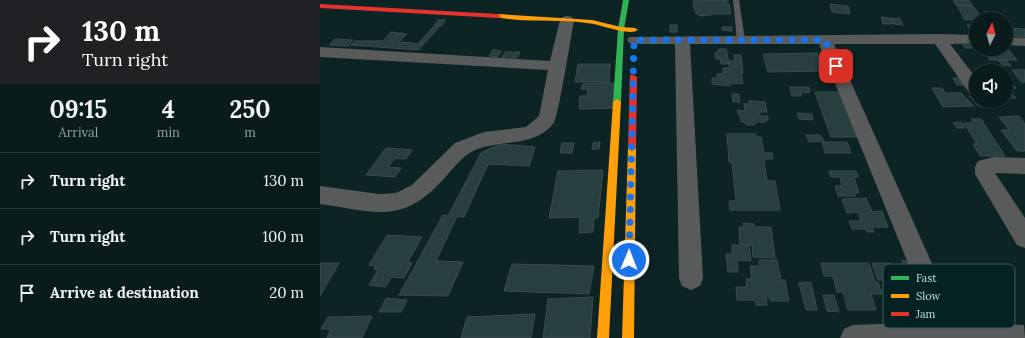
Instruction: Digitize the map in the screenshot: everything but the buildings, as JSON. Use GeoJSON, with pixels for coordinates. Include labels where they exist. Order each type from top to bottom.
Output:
{"type":"FeatureCollection","features":[{"type":"Feature","properties":{"kind":"main road"},"geometry":{"type":"LineString","coordinates":[[604,338],[632,31],[623,15],[626,0]]}},
{"type":"Feature","properties":{"kind":"main road"},"geometry":{"type":"LineString","coordinates":[[320,6],[592,22],[632,31]]}},
{"type":"Feature","properties":{"kind":"main road"},"geometry":{"type":"LineString","coordinates":[[592,22],[623,15]]}},
{"type":"Feature","properties":{"kind":"main road"},"geometry":{"type":"LineString","coordinates":[[623,15],[632,31]]}},
{"type":"Feature","properties":{"kind":"main road"},"geometry":{"type":"LineString","coordinates":[[628,338],[633,64]]}},
{"type":"Feature","properties":{"kind":"street"},"geometry":{"type":"LineString","coordinates":[[320,195],[379,203],[399,202],[419,191],[462,148],[484,139],[532,132],[547,119],[556,66],[567,20]]}},
{"type":"Feature","properties":{"kind":"street"},"geometry":{"type":"LineString","coordinates":[[632,31],[682,40],[969,39]]}},
{"type":"Feature","properties":{"kind":"street"},"geometry":{"type":"LineString","coordinates":[[938,38],[969,80]]}},
{"type":"Feature","properties":{"kind":"street"},"geometry":{"type":"LineString","coordinates":[[682,40],[691,278]]}},
{"type":"Feature","properties":{"kind":"street"},"geometry":{"type":"LineString","coordinates":[[825,40],[921,264]]}},
{"type":"Feature","properties":{"kind":"street"},"geometry":{"type":"LineString","coordinates":[[1013,41],[1025,42]]}},
{"type":"Feature","properties":{"kind":"street"},"geometry":{"type":"LineString","coordinates":[[320,52],[556,66]]}},
{"type":"Feature","properties":{"kind":"street"},"geometry":{"type":"LineString","coordinates":[[1024,234],[985,174],[985,167],[994,165],[1025,166]]}},
{"type":"Feature","properties":{"kind":"street"},"geometry":{"type":"LineString","coordinates":[[947,328],[950,335]]}},
{"type":"Feature","properties":{"kind":"street"},"geometry":{"type":"LineString","coordinates":[[853,338],[950,335],[1024,338]]}},
{"type":"Feature","properties":{"kind":"lane"},"geometry":{"type":"LineString","coordinates":[[736,0],[741,40]]}},
{"type":"Feature","properties":{"kind":"traffic: fast"},"geometry":{"type":"LineString","coordinates":[[617,102],[621,29],[626,0]]}},
{"type":"Feature","properties":{"kind":"traffic: slow"},"geometry":{"type":"LineString","coordinates":[[498,16],[592,22],[621,29],[635,30]]}},
{"type":"Feature","properties":{"kind":"traffic: slow"},"geometry":{"type":"LineString","coordinates":[[603,338],[617,102]]}},
{"type":"Feature","properties":{"kind":"traffic: slow"},"geometry":{"type":"LineString","coordinates":[[628,338],[632,148]]}},
{"type":"Feature","properties":{"kind":"traffic: jam"},"geometry":{"type":"LineString","coordinates":[[320,6],[498,16]]}},
{"type":"Feature","properties":{"kind":"traffic: jam"},"geometry":{"type":"LineString","coordinates":[[632,148],[633,77]]}},
{"type":"Feature","properties":{"kind":"route"},"geometry":{"type":"LineString","coordinates":[[629,260],[634,40],[825,40],[836,66]]}}]}
